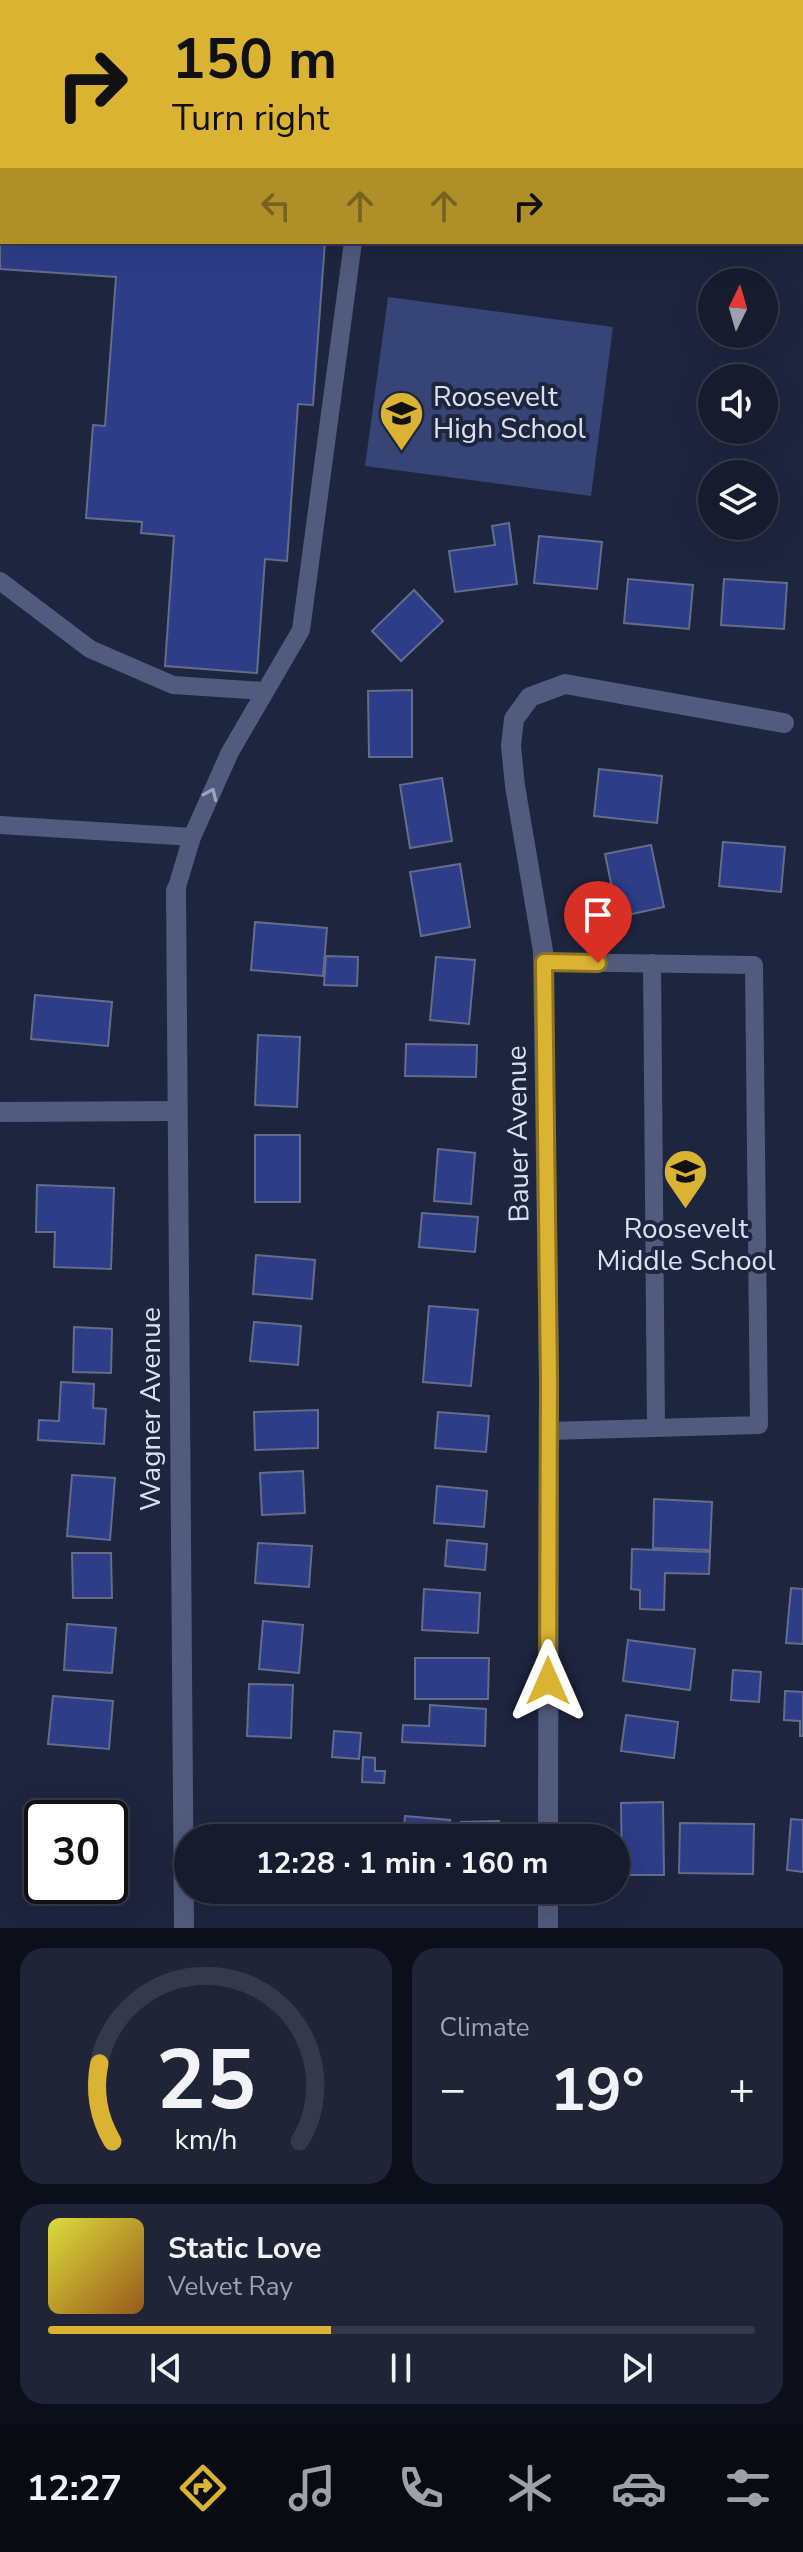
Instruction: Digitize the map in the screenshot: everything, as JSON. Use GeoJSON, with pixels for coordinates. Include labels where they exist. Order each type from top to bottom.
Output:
{"type":"FeatureCollection","features":[{"type":"Feature","properties":{"kind":"street","name":"Bauer Avenue"},"geometry":{"type":"LineString","coordinates":[[548,1824],[549,1431],[544,962],[515,786],[511,746],[514,719],[530,697],[565,684],[784,723]]}},
{"type":"Feature","properties":{"kind":"street","name":"Wagner Avenue"},"geometry":{"type":"LineString","coordinates":[[176,890],[184,1928]]}},
{"type":"Feature","properties":{"kind":"street"},"geometry":{"type":"LineString","coordinates":[[0,1112],[177,1111]]}},
{"type":"Feature","properties":{"kind":"street"},"geometry":{"type":"LineString","coordinates":[[548,1904],[548,1928]]}},
{"type":"Feature","properties":{"kind":"lane"},"geometry":{"type":"LineString","coordinates":[[176,890],[192,837],[230,752],[301,630],[353,244]]}},
{"type":"Feature","properties":{"kind":"lane"},"geometry":{"type":"LineString","coordinates":[[0,581],[90,649],[173,685],[265,691]]}},
{"type":"Feature","properties":{"kind":"lane"},"geometry":{"type":"LineString","coordinates":[[0,825],[192,837]]}},
{"type":"Feature","properties":{"kind":"lane"},"geometry":{"type":"LineString","coordinates":[[544,962],[754,965],[759,1378],[759,1425],[549,1431]]}},
{"type":"Feature","properties":{"kind":"lane"},"geometry":{"type":"LineString","coordinates":[[652,963],[656,1428]]}},
{"type":"Feature","properties":{"kind":"shaded area"},"geometry":{"type":"Polygon","coordinates":[[[388,297],[613,327],[591,496],[365,466],[388,297]]]}},
{"type":"Feature","properties":{"kind":"building"},"geometry":{"type":"Polygon","coordinates":[[[0,244],[325,244],[313,405],[298,404],[287,561],[265,559],[257,673],[165,666],[174,536],[141,533],[142,522],[86,518],[93,425],[105,426],[116,277],[0,269],[0,244]]]}},
{"type":"Feature","properties":{"kind":"building"},"geometry":{"type":"Polygon","coordinates":[[[509,523],[517,584],[455,592],[449,551],[495,545],[492,526],[509,523]]]}},
{"type":"Feature","properties":{"kind":"building"},"geometry":{"type":"Polygon","coordinates":[[[539,536],[602,542],[597,589],[534,583],[539,536]]]}},
{"type":"Feature","properties":{"kind":"building"},"geometry":{"type":"Polygon","coordinates":[[[628,579],[693,585],[689,629],[624,623],[628,579]]]}},
{"type":"Feature","properties":{"kind":"building"},"geometry":{"type":"Polygon","coordinates":[[[724,579],[787,583],[784,629],[721,625],[724,579]]]}},
{"type":"Feature","properties":{"kind":"building"},"geometry":{"type":"Polygon","coordinates":[[[414,590],[443,621],[401,661],[372,631],[414,590]]]}},
{"type":"Feature","properties":{"kind":"building"},"geometry":{"type":"Polygon","coordinates":[[[412,690],[412,757],[369,757],[368,691],[412,690]]]}},
{"type":"Feature","properties":{"kind":"building"},"geometry":{"type":"Polygon","coordinates":[[[599,769],[662,776],[657,823],[594,816],[599,769]]]}},
{"type":"Feature","properties":{"kind":"building"},"geometry":{"type":"Polygon","coordinates":[[[442,778],[452,841],[410,848],[400,785],[442,778]]]}},
{"type":"Feature","properties":{"kind":"building"},"geometry":{"type":"Polygon","coordinates":[[[723,842],[785,847],[781,892],[719,886],[723,842]]]}},
{"type":"Feature","properties":{"kind":"building"},"geometry":{"type":"Polygon","coordinates":[[[651,845],[664,907],[618,917],[605,854],[651,845]]]}},
{"type":"Feature","properties":{"kind":"building"},"geometry":{"type":"Polygon","coordinates":[[[460,864],[470,927],[421,936],[410,872],[460,864]]]}},
{"type":"Feature","properties":{"kind":"building"},"geometry":{"type":"Polygon","coordinates":[[[255,922],[327,928],[323,976],[251,970],[255,922]]]}},
{"type":"Feature","properties":{"kind":"building"},"geometry":{"type":"Polygon","coordinates":[[[326,956],[358,957],[357,986],[324,985],[326,956]]]}},
{"type":"Feature","properties":{"kind":"building"},"geometry":{"type":"Polygon","coordinates":[[[436,957],[475,960],[469,1024],[430,1020],[436,957]]]}},
{"type":"Feature","properties":{"kind":"building"},"geometry":{"type":"Polygon","coordinates":[[[35,995],[112,1002],[108,1046],[31,1039],[35,995]]]}},
{"type":"Feature","properties":{"kind":"building"},"geometry":{"type":"Polygon","coordinates":[[[258,1035],[300,1037],[297,1107],[255,1105],[258,1035]]]}},
{"type":"Feature","properties":{"kind":"building"},"geometry":{"type":"Polygon","coordinates":[[[406,1044],[477,1045],[476,1077],[405,1076],[406,1044]]]}},
{"type":"Feature","properties":{"kind":"building"},"geometry":{"type":"Polygon","coordinates":[[[255,1135],[300,1135],[300,1202],[255,1202],[255,1135]]]}},
{"type":"Feature","properties":{"kind":"building"},"geometry":{"type":"Polygon","coordinates":[[[438,1149],[475,1153],[471,1204],[434,1201],[438,1149]]]}},
{"type":"Feature","properties":{"kind":"building"},"geometry":{"type":"Polygon","coordinates":[[[37,1185],[114,1188],[111,1269],[54,1267],[55,1232],[36,1232],[37,1185]]]}},
{"type":"Feature","properties":{"kind":"building"},"geometry":{"type":"Polygon","coordinates":[[[422,1213],[478,1217],[475,1252],[419,1247],[422,1213]]]}},
{"type":"Feature","properties":{"kind":"building"},"geometry":{"type":"Polygon","coordinates":[[[256,1255],[315,1260],[312,1299],[253,1294],[256,1255]]]}},
{"type":"Feature","properties":{"kind":"building"},"geometry":{"type":"Polygon","coordinates":[[[429,1306],[478,1310],[471,1386],[423,1382],[429,1306]]]}},
{"type":"Feature","properties":{"kind":"building"},"geometry":{"type":"Polygon","coordinates":[[[254,1322],[301,1326],[298,1365],[250,1361],[254,1322]]]}},
{"type":"Feature","properties":{"kind":"building"},"geometry":{"type":"Polygon","coordinates":[[[74,1327],[112,1329],[111,1373],[73,1372],[74,1327]]]}},
{"type":"Feature","properties":{"kind":"building"},"geometry":{"type":"Polygon","coordinates":[[[61,1382],[94,1384],[93,1408],[106,1409],[104,1444],[38,1440],[39,1420],[59,1421],[61,1382]]]}},
{"type":"Feature","properties":{"kind":"building"},"geometry":{"type":"Polygon","coordinates":[[[318,1410],[318,1448],[255,1450],[254,1412],[318,1410]]]}},
{"type":"Feature","properties":{"kind":"building"},"geometry":{"type":"Polygon","coordinates":[[[438,1412],[489,1416],[486,1452],[435,1448],[438,1412]]]}},
{"type":"Feature","properties":{"kind":"building"},"geometry":{"type":"Polygon","coordinates":[[[303,1471],[305,1513],[262,1515],[260,1473],[303,1471]]]}},
{"type":"Feature","properties":{"kind":"building"},"geometry":{"type":"Polygon","coordinates":[[[72,1475],[115,1478],[110,1540],[67,1536],[72,1475]]]}},
{"type":"Feature","properties":{"kind":"building"},"geometry":{"type":"Polygon","coordinates":[[[437,1486],[487,1491],[484,1527],[434,1523],[437,1486]]]}},
{"type":"Feature","properties":{"kind":"building"},"geometry":{"type":"Polygon","coordinates":[[[654,1499],[712,1502],[710,1550],[653,1548],[654,1499]]]}},
{"type":"Feature","properties":{"kind":"building"},"geometry":{"type":"Polygon","coordinates":[[[447,1540],[487,1544],[485,1570],[445,1566],[447,1540]]]}},
{"type":"Feature","properties":{"kind":"building"},"geometry":{"type":"Polygon","coordinates":[[[258,1543],[312,1546],[309,1587],[255,1583],[258,1543]]]}},
{"type":"Feature","properties":{"kind":"building"},"geometry":{"type":"Polygon","coordinates":[[[632,1549],[710,1552],[709,1574],[665,1573],[664,1610],[640,1609],[640,1590],[631,1589],[632,1549]]]}},
{"type":"Feature","properties":{"kind":"building"},"geometry":{"type":"Polygon","coordinates":[[[72,1553],[111,1553],[112,1598],[73,1598],[72,1553]]]}},
{"type":"Feature","properties":{"kind":"building"},"geometry":{"type":"Polygon","coordinates":[[[791,1588],[803,1589],[803,1644],[786,1643],[791,1588]]]}},
{"type":"Feature","properties":{"kind":"building"},"geometry":{"type":"Polygon","coordinates":[[[424,1589],[480,1593],[478,1633],[422,1630],[424,1589]]]}},
{"type":"Feature","properties":{"kind":"building"},"geometry":{"type":"Polygon","coordinates":[[[263,1621],[303,1625],[299,1673],[259,1669],[263,1621]]]}},
{"type":"Feature","properties":{"kind":"building"},"geometry":{"type":"Polygon","coordinates":[[[67,1624],[116,1628],[112,1673],[64,1670],[67,1624]]]}},
{"type":"Feature","properties":{"kind":"building"},"geometry":{"type":"Polygon","coordinates":[[[628,1640],[695,1649],[690,1690],[623,1681],[628,1640]]]}},
{"type":"Feature","properties":{"kind":"building"},"geometry":{"type":"Polygon","coordinates":[[[415,1658],[489,1658],[488,1699],[415,1699],[415,1658]]]}},
{"type":"Feature","properties":{"kind":"building"},"geometry":{"type":"Polygon","coordinates":[[[733,1670],[761,1672],[759,1702],[731,1700],[733,1670]]]}},
{"type":"Feature","properties":{"kind":"building"},"geometry":{"type":"Polygon","coordinates":[[[249,1684],[293,1685],[291,1738],[247,1736],[249,1684]]]}},
{"type":"Feature","properties":{"kind":"building"},"geometry":{"type":"Polygon","coordinates":[[[785,1691],[803,1692],[803,1736],[800,1736],[800,1721],[784,1720],[785,1691]]]}},
{"type":"Feature","properties":{"kind":"building"},"geometry":{"type":"Polygon","coordinates":[[[53,1696],[113,1701],[109,1749],[48,1744],[53,1696]]]}},
{"type":"Feature","properties":{"kind":"building"},"geometry":{"type":"Polygon","coordinates":[[[430,1705],[486,1709],[485,1746],[402,1742],[403,1725],[429,1726],[430,1705]]]}},
{"type":"Feature","properties":{"kind":"building"},"geometry":{"type":"Polygon","coordinates":[[[626,1715],[678,1722],[674,1758],[621,1751],[626,1715]]]}},
{"type":"Feature","properties":{"kind":"building"},"geometry":{"type":"Polygon","coordinates":[[[334,1731],[361,1733],[359,1759],[332,1757],[334,1731]]]}},
{"type":"Feature","properties":{"kind":"building"},"geometry":{"type":"Polygon","coordinates":[[[363,1757],[375,1758],[375,1771],[385,1771],[384,1783],[362,1782],[363,1757]]]}},
{"type":"Feature","properties":{"kind":"building"},"geometry":{"type":"Polygon","coordinates":[[[663,1802],[664,1875],[630,1875],[630,1824],[621,1824],[621,1803],[663,1802]]]}},
{"type":"Feature","properties":{"kind":"building"},"geometry":{"type":"Polygon","coordinates":[[[405,1816],[450,1820],[450,1824],[404,1824],[405,1816]]]}},
{"type":"Feature","properties":{"kind":"building"},"geometry":{"type":"Polygon","coordinates":[[[791,1819],[803,1820],[803,1872],[787,1870],[791,1819]]]}},
{"type":"Feature","properties":{"kind":"building"},"geometry":{"type":"Polygon","coordinates":[[[499,1821],[499,1824],[461,1824],[499,1821]]]}},
{"type":"Feature","properties":{"kind":"building"},"geometry":{"type":"Polygon","coordinates":[[[680,1823],[754,1824],[753,1874],[679,1873],[680,1823]]]}},
{"type":"Feature","properties":{"kind":"place","name":"Roosevelt High School"},"geometry":{"type":"Point","coordinates":[402,452]}},
{"type":"Feature","properties":{"kind":"place","name":"Roosevelt Middle School"},"geometry":{"type":"Point","coordinates":[686,1211]}},
{"type":"Feature","properties":{"kind":"route"},"geometry":{"type":"LineString","coordinates":[[548,1681],[549,1380],[544,962],[598,963]]}}]}
